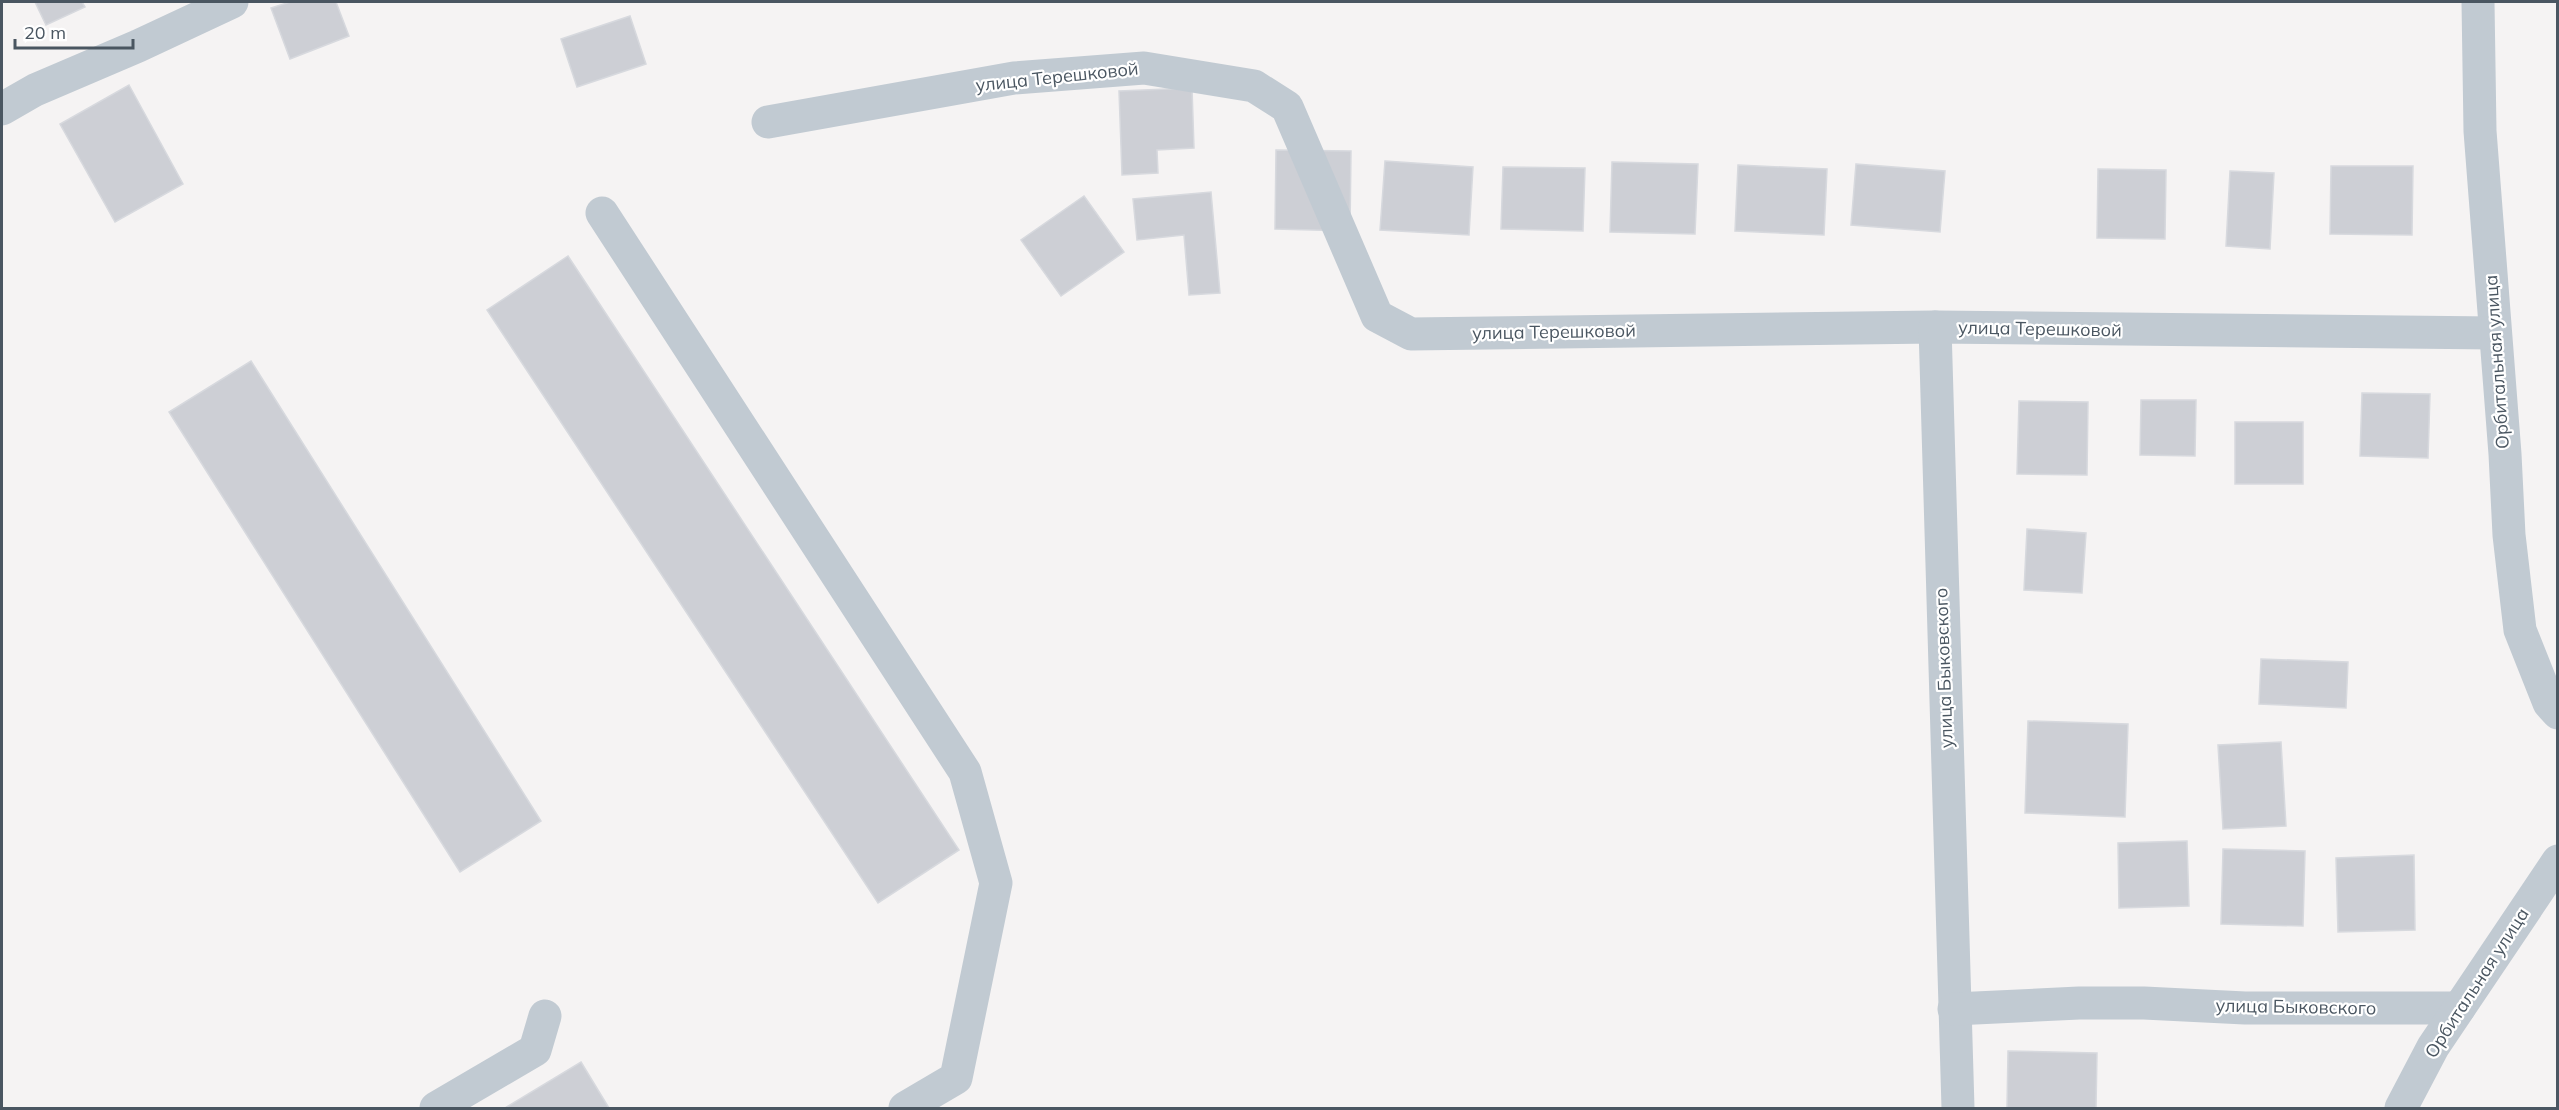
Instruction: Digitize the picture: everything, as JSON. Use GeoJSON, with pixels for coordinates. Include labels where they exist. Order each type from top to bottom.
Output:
{"type":"FeatureCollection","features":[{"type":"Feature","properties":{"kind":"street"},"geometry":{"type":"LineString","coordinates":[[2,109],[35,90],[138,46],[232,2]]}},
{"type":"Feature","properties":{"kind":"street","name":"Орбитальная улица"},"geometry":{"type":"LineString","coordinates":[[2478,2],[2480,131],[2509,535],[2520,630],[2549,703],[2558,712]]}},
{"type":"Feature","properties":{"kind":"street","name":"улица Терешковой"},"geometry":{"type":"LineString","coordinates":[[768,122],[1014,78],[1144,68],[1254,86],[1287,107],[1377,316],[1411,334],[1935,327],[2494,333]]}},
{"type":"Feature","properties":{"kind":"street"},"geometry":{"type":"LineString","coordinates":[[602,213],[965,772],[996,883],[956,1078],[905,1108]]}},
{"type":"Feature","properties":{"kind":"street","name":"улица Быковского"},"geometry":{"type":"LineString","coordinates":[[1935,327],[1958,1108]]}},
{"type":"Feature","properties":{"kind":"street","name":"Орбитальная улица"},"geometry":{"type":"LineString","coordinates":[[2401,1108],[2433,1047],[2558,861]]}},
{"type":"Feature","properties":{"kind":"street","name":"улица Быковского"},"geometry":{"type":"LineString","coordinates":[[1954,1009],[2079,1003],[2144,1003],[2244,1008],[2459,1008]]}},
{"type":"Feature","properties":{"kind":"street"},"geometry":{"type":"LineString","coordinates":[[436,1108],[535,1050],[545,1016]]}},
{"type":"Feature","properties":{"kind":"building"},"geometry":{"type":"Polygon","coordinates":[[[35,2],[82,2],[85,7],[46,25],[35,2]]]}},
{"type":"Feature","properties":{"kind":"building"},"geometry":{"type":"Polygon","coordinates":[[[290,2],[336,2],[349,36],[290,59],[271,8],[290,2]]]}},
{"type":"Feature","properties":{"kind":"building"},"geometry":{"type":"Polygon","coordinates":[[[630,16],[646,64],[577,87],[561,39],[630,16]]]}},
{"type":"Feature","properties":{"kind":"building"},"geometry":{"type":"Polygon","coordinates":[[[129,85],[183,184],[115,222],[60,124],[129,85]]]}},
{"type":"Feature","properties":{"kind":"building"},"geometry":{"type":"Polygon","coordinates":[[[1192,88],[1194,148],[1157,150],[1158,173],[1122,175],[1119,91],[1192,88]]]}},
{"type":"Feature","properties":{"kind":"building"},"geometry":{"type":"Polygon","coordinates":[[[1276,150],[1351,151],[1350,231],[1275,229],[1276,150]]]}},
{"type":"Feature","properties":{"kind":"building"},"geometry":{"type":"Polygon","coordinates":[[[1385,161],[1473,167],[1469,235],[1380,230],[1385,161]]]}},
{"type":"Feature","properties":{"kind":"building"},"geometry":{"type":"Polygon","coordinates":[[[1612,162],[1698,164],[1695,234],[1610,232],[1612,162]]]}},
{"type":"Feature","properties":{"kind":"building"},"geometry":{"type":"Polygon","coordinates":[[[1856,164],[1945,171],[1940,232],[1851,225],[1856,164]]]}},
{"type":"Feature","properties":{"kind":"building"},"geometry":{"type":"Polygon","coordinates":[[[1738,165],[1827,169],[1824,235],[1735,231],[1738,165]]]}},
{"type":"Feature","properties":{"kind":"building"},"geometry":{"type":"Polygon","coordinates":[[[2331,166],[2413,166],[2412,235],[2330,234],[2331,166]]]}},
{"type":"Feature","properties":{"kind":"building"},"geometry":{"type":"Polygon","coordinates":[[[1503,167],[1585,168],[1583,231],[1501,229],[1503,167]]]}},
{"type":"Feature","properties":{"kind":"building"},"geometry":{"type":"Polygon","coordinates":[[[2098,169],[2166,170],[2165,239],[2097,238],[2098,169]]]}},
{"type":"Feature","properties":{"kind":"building"},"geometry":{"type":"Polygon","coordinates":[[[2230,171],[2274,173],[2270,249],[2226,246],[2230,171]]]}},
{"type":"Feature","properties":{"kind":"building"},"geometry":{"type":"Polygon","coordinates":[[[1211,192],[1220,293],[1189,295],[1184,235],[1137,240],[1133,199],[1211,192]]]}},
{"type":"Feature","properties":{"kind":"building"},"geometry":{"type":"Polygon","coordinates":[[[1084,196],[1124,252],[1061,296],[1021,240],[1084,196]]]}},
{"type":"Feature","properties":{"kind":"building"},"geometry":{"type":"Polygon","coordinates":[[[568,256],[959,850],[878,903],[487,310],[568,256]]]}},
{"type":"Feature","properties":{"kind":"building"},"geometry":{"type":"Polygon","coordinates":[[[251,361],[541,821],[460,872],[169,412],[251,361]]]}},
{"type":"Feature","properties":{"kind":"building"},"geometry":{"type":"Polygon","coordinates":[[[2362,393],[2430,394],[2428,458],[2360,456],[2362,393]]]}},
{"type":"Feature","properties":{"kind":"building"},"geometry":{"type":"Polygon","coordinates":[[[2141,400],[2196,400],[2195,456],[2140,455],[2141,400]]]}},
{"type":"Feature","properties":{"kind":"building"},"geometry":{"type":"Polygon","coordinates":[[[2019,401],[2088,402],[2087,475],[2017,474],[2019,401]]]}},
{"type":"Feature","properties":{"kind":"building"},"geometry":{"type":"Polygon","coordinates":[[[2235,422],[2303,422],[2303,484],[2235,484],[2235,422]]]}},
{"type":"Feature","properties":{"kind":"building"},"geometry":{"type":"Polygon","coordinates":[[[2027,529],[2086,533],[2082,593],[2024,590],[2027,529]]]}},
{"type":"Feature","properties":{"kind":"building"},"geometry":{"type":"Polygon","coordinates":[[[2261,659],[2348,662],[2346,708],[2259,704],[2261,659]]]}},
{"type":"Feature","properties":{"kind":"building"},"geometry":{"type":"Polygon","coordinates":[[[2028,721],[2128,724],[2125,817],[2025,813],[2028,721]]]}},
{"type":"Feature","properties":{"kind":"building"},"geometry":{"type":"Polygon","coordinates":[[[2281,742],[2286,826],[2223,829],[2218,745],[2281,742]]]}},
{"type":"Feature","properties":{"kind":"building"},"geometry":{"type":"Polygon","coordinates":[[[2187,841],[2189,906],[2119,908],[2118,843],[2187,841]]]}},
{"type":"Feature","properties":{"kind":"building"},"geometry":{"type":"Polygon","coordinates":[[[2223,849],[2305,851],[2303,926],[2221,924],[2223,849]]]}},
{"type":"Feature","properties":{"kind":"building"},"geometry":{"type":"Polygon","coordinates":[[[2414,855],[2415,930],[2338,932],[2336,858],[2414,855]]]}},
{"type":"Feature","properties":{"kind":"building"},"geometry":{"type":"Polygon","coordinates":[[[2008,1051],[2097,1053],[2096,1108],[2007,1108],[2008,1051]]]}},
{"type":"Feature","properties":{"kind":"building"},"geometry":{"type":"Polygon","coordinates":[[[581,1062],[609,1108],[505,1108],[581,1062]]]}}]}
